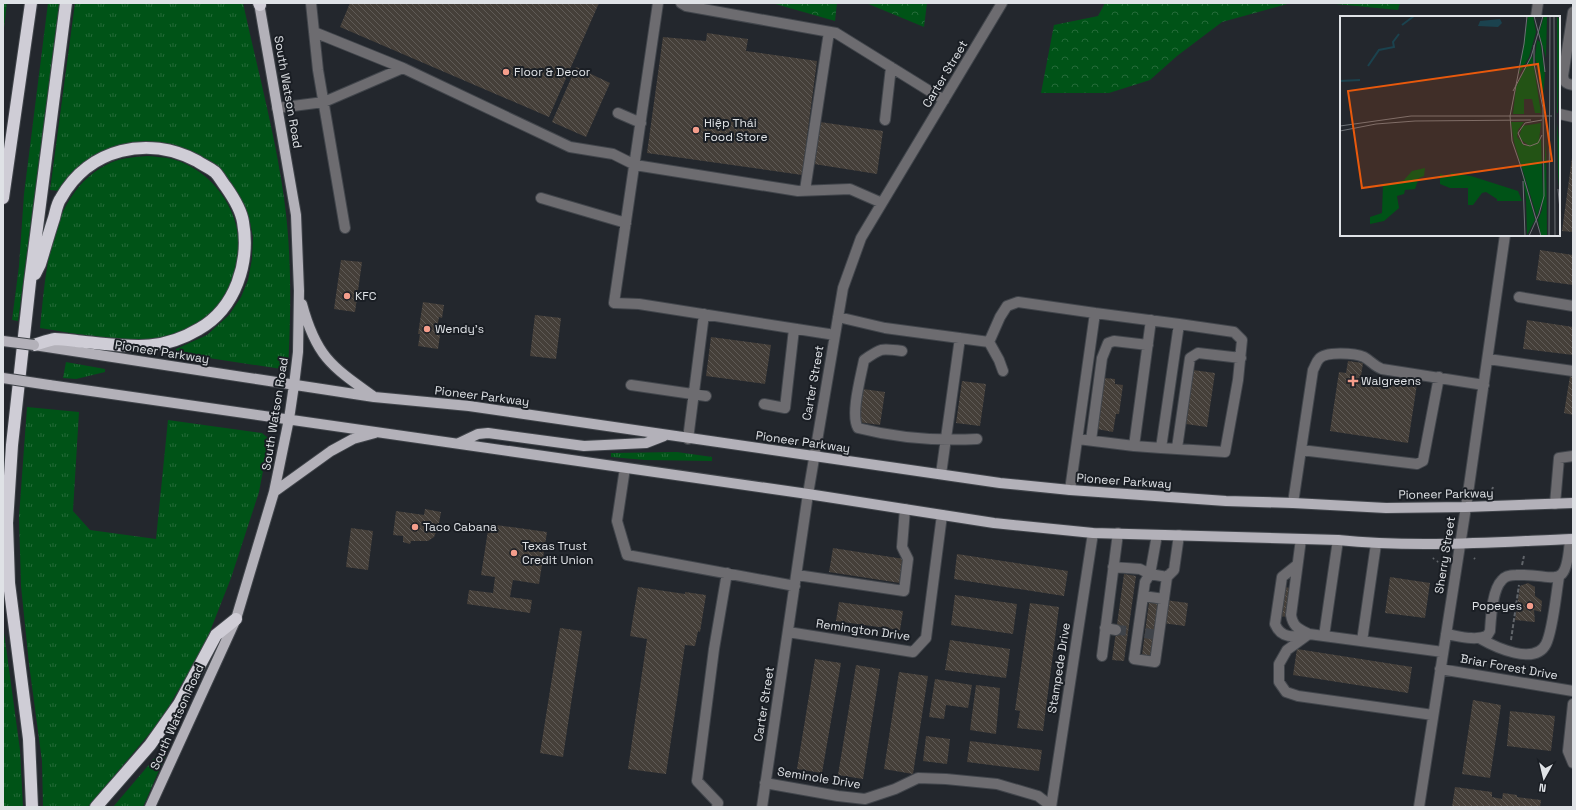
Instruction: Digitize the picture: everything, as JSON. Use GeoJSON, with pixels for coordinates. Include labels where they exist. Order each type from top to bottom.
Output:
{"type":"FeatureCollection","features":[{"type":"Feature","properties":{"kind":"highway"},"geometry":{"type":"LineString","coordinates":[[3,198],[31,3]]}},
{"type":"Feature","properties":{"kind":"highway"},"geometry":{"type":"LineString","coordinates":[[32,807],[29,739],[9,583],[7,523],[12,445],[30,282],[66,3]]}},
{"type":"Feature","properties":{"kind":"highway"},"geometry":{"type":"LineString","coordinates":[[30,282],[40,264],[60,199],[71,182],[99,160],[113,153],[134,148],[156,147],[184,155],[215,172],[228,190],[239,210],[243,222],[244,249],[242,269],[237,287],[231,298],[214,318],[200,329],[178,340],[156,346],[128,346],[54,339],[34,345]]}},
{"type":"Feature","properties":{"kind":"highway"},"geometry":{"type":"LineString","coordinates":[[96,807],[150,745],[179,704],[216,635],[236,619]]}},
{"type":"Feature","properties":{"kind":"main road","name":"South Watson Road"},"geometry":{"type":"LineString","coordinates":[[150,807],[236,619],[274,492],[289,419],[294,385],[298,352],[299,291],[296,215],[259,4]]}},
{"type":"Feature","properties":{"kind":"main road"},"geometry":{"type":"LineString","coordinates":[[299,291],[308,326],[318,349],[334,367],[374,397]]}},
{"type":"Feature","properties":{"kind":"main road","name":"Pioneer Parkway"},"geometry":{"type":"LineString","coordinates":[[3,341],[374,397],[469,406],[814,457],[1070,490],[1226,501],[1386,508],[1466,508],[1573,503]]}},
{"type":"Feature","properties":{"kind":"main road"},"geometry":{"type":"LineString","coordinates":[[3,378],[808,494],[994,523],[1093,533],[1338,540],[1376,544],[1572,539]]}},
{"type":"Feature","properties":{"kind":"main road"},"geometry":{"type":"LineString","coordinates":[[274,492],[331,451],[354,440],[378,432]]}},
{"type":"Feature","properties":{"kind":"main road"},"geometry":{"type":"LineString","coordinates":[[459,443],[478,434],[488,433],[584,446],[646,443],[664,436]]}},
{"type":"Feature","properties":{"kind":"street"},"geometry":{"type":"LineString","coordinates":[[311,3],[324,102],[345,228]]}},
{"type":"Feature","properties":{"kind":"street"},"geometry":{"type":"LineString","coordinates":[[658,3],[614,303],[632,303],[835,336]]}},
{"type":"Feature","properties":{"kind":"street"},"geometry":{"type":"LineString","coordinates":[[681,3],[686,6],[716,12],[836,33],[944,100]]}},
{"type":"Feature","properties":{"kind":"street","name":"Carter Street"},"geometry":{"type":"LineString","coordinates":[[762,807],[808,494],[843,288],[861,238],[1002,3]]}},
{"type":"Feature","properties":{"kind":"street"},"geometry":{"type":"LineString","coordinates":[[1536,16],[1538,3]]}},
{"type":"Feature","properties":{"kind":"street"},"geometry":{"type":"LineString","coordinates":[[1573,12],[1563,76],[1564,81],[1567,84],[1573,85]]}},
{"type":"Feature","properties":{"kind":"street"},"geometry":{"type":"LineString","coordinates":[[314,32],[403,68],[570,147],[613,154],[634,165],[798,191],[850,190],[882,202]]}},
{"type":"Feature","properties":{"kind":"street"},"geometry":{"type":"LineString","coordinates":[[805,190],[829,32]]}},
{"type":"Feature","properties":{"kind":"street"},"geometry":{"type":"LineString","coordinates":[[884,120],[891,67]]}},
{"type":"Feature","properties":{"kind":"street"},"geometry":{"type":"LineString","coordinates":[[277,108],[324,102],[403,68]]}},
{"type":"Feature","properties":{"kind":"street"},"geometry":{"type":"LineString","coordinates":[[618,113],[641,122]]}},
{"type":"Feature","properties":{"kind":"street"},"geometry":{"type":"LineString","coordinates":[[1560,114],[1573,117]]}},
{"type":"Feature","properties":{"kind":"street"},"geometry":{"type":"LineString","coordinates":[[541,198],[626,223]]}},
{"type":"Feature","properties":{"kind":"street","name":"Sherry Street"},"geometry":{"type":"LineString","coordinates":[[1419,807],[1466,508],[1505,236]]}},
{"type":"Feature","properties":{"kind":"street"},"geometry":{"type":"LineString","coordinates":[[1519,297],[1573,306]]}},
{"type":"Feature","properties":{"kind":"street"},"geometry":{"type":"LineString","coordinates":[[989,342],[1000,317],[1007,306],[1018,302],[1234,332],[1242,340],[1241,358],[1225,452],[1134,446],[1078,439]]}},
{"type":"Feature","properties":{"kind":"street"},"geometry":{"type":"LineString","coordinates":[[1070,490],[1095,313]]}},
{"type":"Feature","properties":{"kind":"street"},"geometry":{"type":"LineString","coordinates":[[688,439],[704,314]]}},
{"type":"Feature","properties":{"kind":"street"},"geometry":{"type":"LineString","coordinates":[[838,317],[885,328],[989,342]]}},
{"type":"Feature","properties":{"kind":"street"},"geometry":{"type":"LineString","coordinates":[[1134,446],[1151,320]]}},
{"type":"Feature","properties":{"kind":"street"},"geometry":{"type":"LineString","coordinates":[[1161,448],[1179,324]]}},
{"type":"Feature","properties":{"kind":"street"},"geometry":{"type":"LineString","coordinates":[[764,404],[785,408],[794,329]]}},
{"type":"Feature","properties":{"kind":"street"},"geometry":{"type":"LineString","coordinates":[[941,474],[960,338]]}},
{"type":"Feature","properties":{"kind":"street"},"geometry":{"type":"LineString","coordinates":[[1091,440],[1102,358],[1108,343],[1114,341],[1148,345]]}},
{"type":"Feature","properties":{"kind":"street"},"geometry":{"type":"LineString","coordinates":[[989,342],[1003,371]]}},
{"type":"Feature","properties":{"kind":"street"},"geometry":{"type":"LineString","coordinates":[[902,351],[889,349],[878,350],[864,360],[856,404],[856,424],[858,428],[892,436],[946,441],[977,439]]}},
{"type":"Feature","properties":{"kind":"street"},"geometry":{"type":"LineString","coordinates":[[1177,448],[1190,358],[1198,353],[1241,358]]}},
{"type":"Feature","properties":{"kind":"street"},"geometry":{"type":"LineString","coordinates":[[1293,503],[1314,370],[1319,358],[1324,355],[1342,353],[1363,357],[1374,366],[1382,369],[1484,384]]}},
{"type":"Feature","properties":{"kind":"street"},"geometry":{"type":"LineString","coordinates":[[1488,359],[1573,370]]}},
{"type":"Feature","properties":{"kind":"street"},"geometry":{"type":"LineString","coordinates":[[1301,450],[1417,464],[1423,461],[1439,377]]}},
{"type":"Feature","properties":{"kind":"street"},"geometry":{"type":"LineString","coordinates":[[631,385],[706,396]]}},
{"type":"Feature","properties":{"kind":"street"},"geometry":{"type":"LineString","coordinates":[[1555,504],[1559,458],[1573,456]]}},
{"type":"Feature","properties":{"kind":"street"},"geometry":{"type":"LineString","coordinates":[[625,468],[617,521],[627,555],[795,586]]}},
{"type":"Feature","properties":{"kind":"street"},"geometry":{"type":"LineString","coordinates":[[797,574],[904,591],[908,559],[902,547],[905,509]]}},
{"type":"Feature","properties":{"kind":"street","name":"Remington Drive"},"geometry":{"type":"LineString","coordinates":[[788,632],[913,652],[926,638],[942,515]]}},
{"type":"Feature","properties":{"kind":"street","name":"Stampede Drive"},"geometry":{"type":"LineString","coordinates":[[1051,807],[1093,533]]}},
{"type":"Feature","properties":{"kind":"street"},"geometry":{"type":"LineString","coordinates":[[1102,656],[1118,533]]}},
{"type":"Feature","properties":{"kind":"street"},"geometry":{"type":"LineString","coordinates":[[1157,535],[1150,574],[1146,582],[1143,596],[1134,659],[1156,662],[1157,635],[1167,577],[1174,570],[1179,535]]}},
{"type":"Feature","properties":{"kind":"street"},"geometry":{"type":"LineString","coordinates":[[1301,539],[1291,615],[1292,622],[1298,628],[1309,634]]}},
{"type":"Feature","properties":{"kind":"street"},"geometry":{"type":"LineString","coordinates":[[1446,634],[1465,638],[1481,639],[1493,646],[1519,654],[1530,654],[1539,651],[1546,646],[1550,634],[1559,577],[1564,572],[1568,563],[1572,539]]}},
{"type":"Feature","properties":{"kind":"street"},"geometry":{"type":"LineString","coordinates":[[1324,636],[1338,540]]}},
{"type":"Feature","properties":{"kind":"street"},"geometry":{"type":"LineString","coordinates":[[1362,641],[1376,544]]}},
{"type":"Feature","properties":{"kind":"street"},"geometry":{"type":"LineString","coordinates":[[1297,565],[1282,577],[1275,624],[1277,630],[1284,636],[1292,637],[1309,634],[1443,652]]}},
{"type":"Feature","properties":{"kind":"street"},"geometry":{"type":"LineString","coordinates":[[1113,567],[1140,569],[1150,574],[1167,577]]}},
{"type":"Feature","properties":{"kind":"street"},"geometry":{"type":"LineString","coordinates":[[717,807],[718,803],[697,781],[714,649],[727,573]]}},
{"type":"Feature","properties":{"kind":"street"},"geometry":{"type":"LineString","coordinates":[[1481,639],[1487,636],[1490,631],[1494,597],[1502,580],[1511,575],[1550,578],[1559,577]]}},
{"type":"Feature","properties":{"kind":"street"},"geometry":{"type":"LineString","coordinates":[[1143,596],[1164,599]]}},
{"type":"Feature","properties":{"kind":"street"},"geometry":{"type":"LineString","coordinates":[[1106,628],[1116,630]]}},
{"type":"Feature","properties":{"kind":"street"},"geometry":{"type":"LineString","coordinates":[[1309,634],[1287,650],[1278,664],[1279,682],[1286,692],[1298,696],[1433,715]]}},
{"type":"Feature","properties":{"kind":"street","name":"Briar Forest Drive"},"geometry":{"type":"LineString","coordinates":[[1440,669],[1573,691]]}},
{"type":"Feature","properties":{"kind":"street"},"geometry":{"type":"LineString","coordinates":[[1573,704],[1568,751],[1573,763]]}},
{"type":"Feature","properties":{"kind":"street","name":"Seminole Drive"},"geometry":{"type":"LineString","coordinates":[[765,783],[838,796],[865,799],[895,789],[918,778],[946,779],[997,784],[1038,796],[1051,807]]}},
{"type":"Feature","properties":{"kind":"path"},"geometry":{"type":"LineString","coordinates":[[1522,569],[1524,556]]}},
{"type":"Feature","properties":{"kind":"path"},"geometry":{"type":"LineString","coordinates":[[1511,640],[1520,582]]}},
{"type":"Feature","properties":{"kind":"green space"},"geometry":{"type":"Polygon","coordinates":[[[3,3],[7,3],[3,36],[3,3]]]}},
{"type":"Feature","properties":{"kind":"green space"},"geometry":{"type":"Polygon","coordinates":[[[48,3],[61,3],[18,321],[12,320],[19,266],[24,194],[48,3]]]}},
{"type":"Feature","properties":{"kind":"green space"},"geometry":{"type":"Polygon","coordinates":[[[75,3],[243,3],[271,125],[287,219],[290,284],[288,370],[176,353],[176,349],[207,335],[229,315],[241,297],[248,280],[252,259],[253,237],[250,222],[239,197],[203,158],[131,144],[60,191],[50,190],[75,3]]]}},
{"type":"Feature","properties":{"kind":"green space"},"geometry":{"type":"Polygon","coordinates":[[[772,3],[837,3],[835,21],[772,3]]]}},
{"type":"Feature","properties":{"kind":"green space"},"geometry":{"type":"Polygon","coordinates":[[[866,3],[927,3],[924,27],[866,3]]]}},
{"type":"Feature","properties":{"kind":"green space"},"geometry":{"type":"Polygon","coordinates":[[[1105,3],[1291,3],[1222,22],[1177,56],[1150,80],[1109,93],[1041,93],[1054,25],[1098,16],[1105,3]]]}},
{"type":"Feature","properties":{"kind":"green space"},"geometry":{"type":"Polygon","coordinates":[[[1325,3],[1400,3],[1398,10],[1325,3]]]}},
{"type":"Feature","properties":{"kind":"green space"},"geometry":{"type":"Polygon","coordinates":[[[148,156],[172,159],[189,166],[204,175],[216,187],[226,202],[234,218],[238,235],[239,252],[236,270],[224,298],[213,312],[197,326],[178,335],[162,338],[128,340],[40,328],[48,259],[54,236],[72,195],[87,178],[106,165],[121,159],[148,156]]]}},
{"type":"Feature","properties":{"kind":"green space"},"geometry":{"type":"Polygon","coordinates":[[[66,362],[105,369],[105,372],[76,379],[63,378],[66,362]]]}},
{"type":"Feature","properties":{"kind":"green space"},"geometry":{"type":"Polygon","coordinates":[[[27,407],[79,412],[73,511],[90,530],[156,539],[168,420],[262,433],[269,439],[259,492],[231,578],[205,644],[169,706],[154,728],[88,807],[43,807],[42,761],[29,664],[21,586],[19,517],[27,407]]]}},
{"type":"Feature","properties":{"kind":"green space"},"geometry":{"type":"Polygon","coordinates":[[[677,452],[712,457],[712,461],[645,460],[611,457],[611,453],[677,452]]]}},
{"type":"Feature","properties":{"kind":"green space"},"geometry":{"type":"Polygon","coordinates":[[[3,625],[20,750],[23,807],[3,807],[3,625]]]}},
{"type":"Feature","properties":{"kind":"green space"},"geometry":{"type":"Polygon","coordinates":[[[164,747],[168,750],[143,807],[113,807],[164,747]]]}},
{"type":"Feature","properties":{"kind":"building","name":"Floor & Decor"},"geometry":{"type":"Polygon","coordinates":[[[350,3],[599,3],[549,117],[340,27],[350,3]]]}},
{"type":"Feature","properties":{"kind":"building"},"geometry":{"type":"Polygon","coordinates":[[[707,33],[748,39],[746,51],[817,61],[802,175],[647,153],[663,37],[706,41],[707,33]]]}},
{"type":"Feature","properties":{"kind":"building"},"geometry":{"type":"Polygon","coordinates":[[[576,67],[610,83],[586,137],[552,122],[576,67]]]}},
{"type":"Feature","properties":{"kind":"building"},"geometry":{"type":"Polygon","coordinates":[[[820,122],[883,131],[877,174],[814,164],[820,122]]]}},
{"type":"Feature","properties":{"kind":"building"},"geometry":{"type":"Polygon","coordinates":[[[1573,158],[1573,232],[1562,231],[1573,158]]]}},
{"type":"Feature","properties":{"kind":"building"},"geometry":{"type":"Polygon","coordinates":[[[1540,250],[1573,255],[1573,285],[1536,280],[1540,250]]]}},
{"type":"Feature","properties":{"kind":"building"},"geometry":{"type":"Polygon","coordinates":[[[341,260],[362,262],[355,312],[334,309],[341,260]]]}},
{"type":"Feature","properties":{"kind":"building"},"geometry":{"type":"Polygon","coordinates":[[[423,302],[444,305],[442,318],[439,317],[437,328],[441,328],[438,349],[418,346],[420,334],[418,334],[423,302]]]}},
{"type":"Feature","properties":{"kind":"building"},"geometry":{"type":"Polygon","coordinates":[[[535,315],[561,318],[556,359],[530,356],[535,315]]]}},
{"type":"Feature","properties":{"kind":"building"},"geometry":{"type":"Polygon","coordinates":[[[1527,320],[1573,327],[1573,355],[1523,349],[1527,320]]]}},
{"type":"Feature","properties":{"kind":"building"},"geometry":{"type":"Polygon","coordinates":[[[711,337],[771,345],[765,384],[706,376],[711,337]]]}},
{"type":"Feature","properties":{"kind":"building","name":"Walgreens"},"geometry":{"type":"Polygon","coordinates":[[[1348,361],[1363,363],[1361,376],[1417,384],[1408,443],[1330,431],[1339,372],[1346,373],[1348,361]]]}},
{"type":"Feature","properties":{"kind":"building"},"geometry":{"type":"Polygon","coordinates":[[[1193,370],[1215,373],[1207,427],[1186,424],[1193,370]]]}},
{"type":"Feature","properties":{"kind":"building"},"geometry":{"type":"Polygon","coordinates":[[[1570,376],[1573,376],[1573,415],[1564,413],[1570,376]]]}},
{"type":"Feature","properties":{"kind":"building"},"geometry":{"type":"Polygon","coordinates":[[[1104,378],[1115,379],[1115,384],[1123,385],[1119,414],[1116,414],[1113,432],[1097,429],[1104,378]]]}},
{"type":"Feature","properties":{"kind":"building"},"geometry":{"type":"Polygon","coordinates":[[[962,381],[986,384],[980,426],[956,423],[962,381]]]}},
{"type":"Feature","properties":{"kind":"building"},"geometry":{"type":"Polygon","coordinates":[[[863,389],[885,392],[880,425],[858,422],[863,389]]]}},
{"type":"Feature","properties":{"kind":"building","name":"Taco Cabana"},"geometry":{"type":"Polygon","coordinates":[[[425,509],[441,512],[439,523],[436,525],[437,530],[434,537],[428,541],[411,541],[410,544],[403,542],[403,536],[393,535],[396,511],[424,515],[425,509]]]}},
{"type":"Feature","properties":{"kind":"building","name":"Texas Trust Credit Union"},"geometry":{"type":"Polygon","coordinates":[[[489,524],[547,532],[539,584],[513,580],[510,597],[532,600],[530,613],[467,604],[469,590],[493,593],[495,577],[481,575],[489,524]]]}},
{"type":"Feature","properties":{"kind":"building"},"geometry":{"type":"Polygon","coordinates":[[[351,528],[373,531],[368,570],[346,567],[351,528]]]}},
{"type":"Feature","properties":{"kind":"building"},"geometry":{"type":"Polygon","coordinates":[[[833,548],[904,559],[900,583],[829,572],[833,548]]]}},
{"type":"Feature","properties":{"kind":"building"},"geometry":{"type":"Polygon","coordinates":[[[957,554],[1068,571],[1064,596],[954,579],[957,554]]]}},
{"type":"Feature","properties":{"kind":"building"},"geometry":{"type":"Polygon","coordinates":[[[1124,574],[1136,576],[1124,661],[1112,660],[1124,574]]]}},
{"type":"Feature","properties":{"kind":"building"},"geometry":{"type":"Polygon","coordinates":[[[1390,577],[1430,583],[1425,618],[1385,613],[1390,577]]]}},
{"type":"Feature","properties":{"kind":"building","name":"Popeyes"},"geometry":{"type":"Polygon","coordinates":[[[1528,583],[1535,587],[1535,596],[1542,601],[1541,612],[1534,610],[1535,622],[1515,620],[1520,586],[1528,583]]]}},
{"type":"Feature","properties":{"kind":"building"},"geometry":{"type":"Polygon","coordinates":[[[638,587],[685,594],[685,592],[706,595],[700,632],[698,631],[695,646],[685,645],[666,774],[628,769],[647,639],[630,636],[638,587]]]}},
{"type":"Feature","properties":{"kind":"building"},"geometry":{"type":"Polygon","coordinates":[[[1284,587],[1291,588],[1287,617],[1280,616],[1284,587]]]}},
{"type":"Feature","properties":{"kind":"building"},"geometry":{"type":"Polygon","coordinates":[[[955,595],[1017,604],[1013,634],[951,625],[955,595]]]}},
{"type":"Feature","properties":{"kind":"building"},"geometry":{"type":"Polygon","coordinates":[[[1165,600],[1188,603],[1185,626],[1162,623],[1165,600]]]}},
{"type":"Feature","properties":{"kind":"building"},"geometry":{"type":"Polygon","coordinates":[[[839,602],[903,611],[900,630],[836,621],[839,602]]]}},
{"type":"Feature","properties":{"kind":"building"},"geometry":{"type":"Polygon","coordinates":[[[1149,602],[1160,603],[1153,656],[1142,655],[1149,602]]]}},
{"type":"Feature","properties":{"kind":"building"},"geometry":{"type":"Polygon","coordinates":[[[1030,603],[1059,607],[1043,731],[1017,728],[1020,711],[1015,710],[1030,603]]]}},
{"type":"Feature","properties":{"kind":"building"},"geometry":{"type":"Polygon","coordinates":[[[560,628],[582,631],[563,757],[540,753],[560,628]]]}},
{"type":"Feature","properties":{"kind":"building"},"geometry":{"type":"Polygon","coordinates":[[[950,640],[1010,649],[1006,678],[945,670],[950,640]]]}},
{"type":"Feature","properties":{"kind":"building"},"geometry":{"type":"Polygon","coordinates":[[[1297,649],[1412,667],[1408,693],[1293,675],[1297,649]]]}},
{"type":"Feature","properties":{"kind":"building"},"geometry":{"type":"Polygon","coordinates":[[[815,659],[841,663],[822,773],[797,769],[815,659]]]}},
{"type":"Feature","properties":{"kind":"building"},"geometry":{"type":"Polygon","coordinates":[[[856,665],[880,669],[863,779],[838,775],[856,665]]]}},
{"type":"Feature","properties":{"kind":"building"},"geometry":{"type":"Polygon","coordinates":[[[899,672],[928,676],[913,774],[884,769],[899,672]]]}},
{"type":"Feature","properties":{"kind":"building"},"geometry":{"type":"Polygon","coordinates":[[[935,679],[972,685],[968,708],[946,705],[944,719],[929,717],[935,679]]]}},
{"type":"Feature","properties":{"kind":"building"},"geometry":{"type":"Polygon","coordinates":[[[976,685],[1000,688],[996,734],[970,730],[976,685]]]}},
{"type":"Feature","properties":{"kind":"building"},"geometry":{"type":"Polygon","coordinates":[[[1473,700],[1501,705],[1490,778],[1462,774],[1473,700]]]}},
{"type":"Feature","properties":{"kind":"building"},"geometry":{"type":"Polygon","coordinates":[[[1510,711],[1555,716],[1551,751],[1507,746],[1510,711]]]}},
{"type":"Feature","properties":{"kind":"building"},"geometry":{"type":"Polygon","coordinates":[[[926,736],[950,739],[947,764],[923,761],[926,736]]]}},
{"type":"Feature","properties":{"kind":"building"},"geometry":{"type":"Polygon","coordinates":[[[970,741],[1042,750],[1039,771],[967,762],[970,741]]]}},
{"type":"Feature","properties":{"kind":"building"},"geometry":{"type":"Polygon","coordinates":[[[1455,787],[1492,792],[1492,797],[1502,799],[1503,793],[1517,795],[1517,797],[1541,800],[1540,807],[1452,807],[1455,787]]]}},
{"type":"Feature","properties":{"kind":"tunnel"},"geometry":{"type":"LineString","coordinates":[[1116,630],[1128,631]]}},
{"type":"Feature","properties":{"kind":"tunnel"},"geometry":{"type":"LineString","coordinates":[[1145,633],[1156,635]]}},
{"type":"Feature","properties":{"kind":"place","name":"Floor & Decor"},"geometry":{"type":"Point","coordinates":[506,72]}},
{"type":"Feature","properties":{"kind":"place","name":"Hiệp Thái Food Store"},"geometry":{"type":"Point","coordinates":[696,130]}},
{"type":"Feature","properties":{"kind":"place","name":"KFC"},"geometry":{"type":"Point","coordinates":[347,296]}},
{"type":"Feature","properties":{"kind":"place","name":"Wendy's"},"geometry":{"type":"Point","coordinates":[427,329]}},
{"type":"Feature","properties":{"kind":"place","name":"Walgreens"},"geometry":{"type":"Point","coordinates":[1353,381]}},
{"type":"Feature","properties":{"kind":"place","name":"Taco Cabana"},"geometry":{"type":"Point","coordinates":[415,527]}},
{"type":"Feature","properties":{"kind":"place","name":"Texas Trust Credit Union"},"geometry":{"type":"Point","coordinates":[514,553]}},
{"type":"Feature","properties":{"kind":"place","name":"Popeyes"},"geometry":{"type":"Point","coordinates":[1530,606]}}]}
